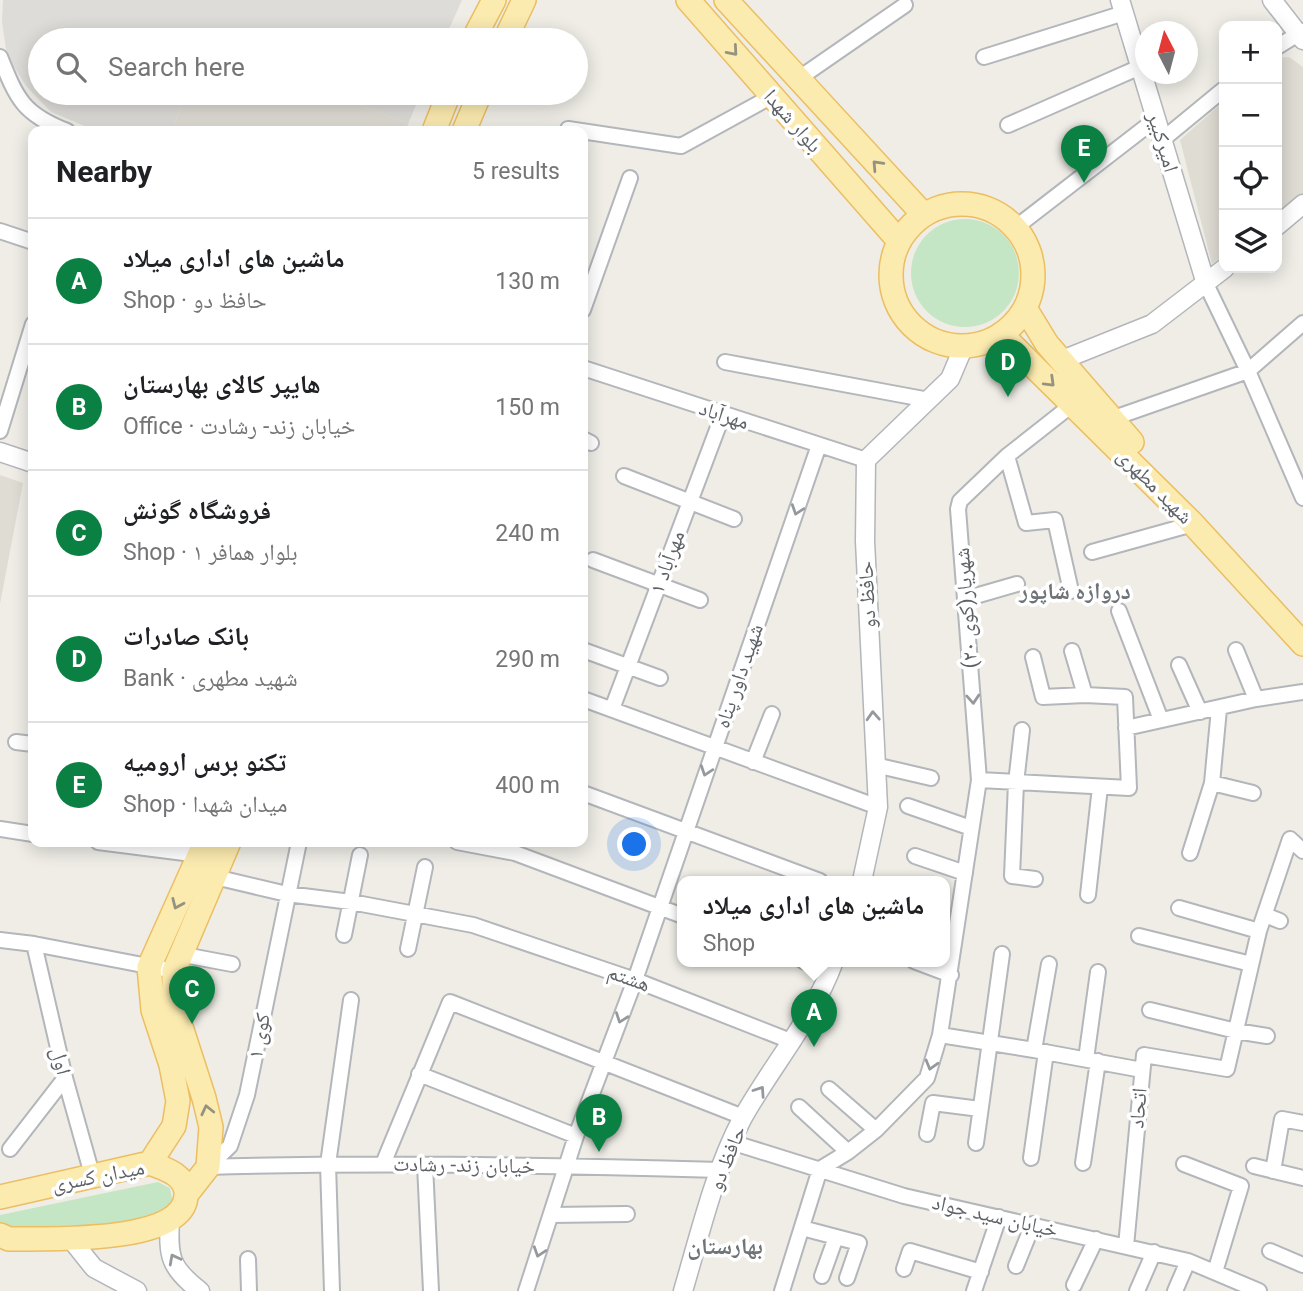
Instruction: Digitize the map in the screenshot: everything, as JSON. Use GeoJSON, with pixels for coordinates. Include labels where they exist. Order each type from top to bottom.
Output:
{"type":"FeatureCollection","features":[{"type":"Feature","properties":{"kind":"main road"},"geometry":{"type":"LineString","coordinates":[[463,28],[477,0]]}},
{"type":"Feature","properties":{"kind":"main road"},"geometry":{"type":"LineString","coordinates":[[479,28],[494,0]]}},
{"type":"Feature","properties":{"kind":"main road"},"geometry":{"type":"LineString","coordinates":[[490,28],[505,0]]}},
{"type":"Feature","properties":{"kind":"main road"},"geometry":{"type":"LineString","coordinates":[[511,28],[524,0]]}},
{"type":"Feature","properties":{"kind":"main road","name":"بلوار شهدا"},"geometry":{"type":"LineString","coordinates":[[688,0],[899,241]]}},
{"type":"Feature","properties":{"kind":"main road","name":"بلوار شهدا"},"geometry":{"type":"LineString","coordinates":[[726,0],[924,215]]}},
{"type":"Feature","properties":{"kind":"main road"},"geometry":{"type":"LineString","coordinates":[[424,126],[431,105]]}},
{"type":"Feature","properties":{"kind":"main road"},"geometry":{"type":"LineString","coordinates":[[436,126],[444,105]]}},
{"type":"Feature","properties":{"kind":"main road"},"geometry":{"type":"LineString","coordinates":[[450,126],[458,105]]}},
{"type":"Feature","properties":{"kind":"main road"},"geometry":{"type":"LineString","coordinates":[[466,126],[475,105]]}},
{"type":"Feature","properties":{"kind":"main road"},"geometry":{"type":"LineString","coordinates":[[950,205],[978,205],[995,212],[1015,228],[1030,254],[1032,290],[1019,318],[1001,334],[984,343],[964,346],[946,344],[928,338],[913,327],[901,313],[893,296],[890,277],[892,259],[909,226],[924,215],[950,205]]}},
{"type":"Feature","properties":{"kind":"main road","name":"شهید مطهری"},"geometry":{"type":"LineString","coordinates":[[1025,308],[1047,344],[1111,419],[1303,627]]}},
{"type":"Feature","properties":{"kind":"main road","name":"شهید مطهری"},"geometry":{"type":"LineString","coordinates":[[1001,334],[1193,524],[1303,644]]}},
{"type":"Feature","properties":{"kind":"main road"},"geometry":{"type":"LineString","coordinates":[[0,1235],[9,1239],[137,1233],[170,1219],[179,1212],[186,1195],[208,1167],[211,1127],[174,1005],[176,963],[227,847]]}},
{"type":"Feature","properties":{"kind":"main road"},"geometry":{"type":"LineString","coordinates":[[150,1163],[174,1126],[178,1101],[171,1065],[153,1010],[149,967],[202,848]]}},
{"type":"Feature","properties":{"kind":"main road","name":"میدان کسری"},"geometry":{"type":"LineString","coordinates":[[2,1195],[93,1178],[150,1163],[171,1171],[180,1178],[186,1195]]}},
{"type":"Feature","properties":{"kind":"main road"},"geometry":{"type":"LineString","coordinates":[[0,1253],[46,1238]]}},
{"type":"Feature","properties":{"kind":"street"},"geometry":{"type":"LineString","coordinates":[[1272,0],[1302,35],[1282,45]]}},
{"type":"Feature","properties":{"kind":"street"},"geometry":{"type":"LineString","coordinates":[[798,79],[905,5]]}},
{"type":"Feature","properties":{"kind":"street"},"geometry":{"type":"LineString","coordinates":[[984,57],[1122,7]]}},
{"type":"Feature","properties":{"kind":"street","name":"امیرکبیر"},"geometry":{"type":"LineString","coordinates":[[1122,7],[1135,50]]}},
{"type":"Feature","properties":{"kind":"street"},"geometry":{"type":"LineString","coordinates":[[0,57],[15,94],[29,110],[55,126]]}},
{"type":"Feature","properties":{"kind":"street"},"geometry":{"type":"LineString","coordinates":[[1008,125],[1135,69]]}},
{"type":"Feature","properties":{"kind":"street","name":"امیرکبیر"},"geometry":{"type":"LineString","coordinates":[[1145,84],[1206,284]]}},
{"type":"Feature","properties":{"kind":"street"},"geometry":{"type":"LineString","coordinates":[[1162,140],[1219,93]]}},
{"type":"Feature","properties":{"kind":"street"},"geometry":{"type":"LineString","coordinates":[[588,132],[681,146],[772,96]]}},
{"type":"Feature","properties":{"kind":"street"},"geometry":{"type":"LineString","coordinates":[[1015,228],[1156,119]]}},
{"type":"Feature","properties":{"kind":"street"},"geometry":{"type":"LineString","coordinates":[[588,296],[630,178]]}},
{"type":"Feature","properties":{"kind":"street"},"geometry":{"type":"LineString","coordinates":[[1282,222],[1303,204]]}},
{"type":"Feature","properties":{"kind":"street"},"geometry":{"type":"LineString","coordinates":[[0,231],[28,240]]}},
{"type":"Feature","properties":{"kind":"street"},"geometry":{"type":"LineString","coordinates":[[1062,360],[1152,324],[1219,273]]}},
{"type":"Feature","properties":{"kind":"street"},"geometry":{"type":"LineString","coordinates":[[1206,284],[1248,371],[1303,498]]}},
{"type":"Feature","properties":{"kind":"street"},"geometry":{"type":"LineString","coordinates":[[1111,419],[1248,371],[1303,323]]}},
{"type":"Feature","properties":{"kind":"street"},"geometry":{"type":"LineString","coordinates":[[0,431],[28,340]]}},
{"type":"Feature","properties":{"kind":"street"},"geometry":{"type":"LineString","coordinates":[[866,460],[950,379],[964,346]]}},
{"type":"Feature","properties":{"kind":"street"},"geometry":{"type":"LineString","coordinates":[[725,362],[929,400]]}},
{"type":"Feature","properties":{"kind":"street","name":"مهرآباد"},"geometry":{"type":"LineString","coordinates":[[588,371],[866,460]]}},
{"type":"Feature","properties":{"kind":"street","name":"شهریار(کوی ۲۰)"},"geometry":{"type":"LineString","coordinates":[[820,1169],[876,1130],[927,1078],[940,1035],[979,780],[958,509],[960,501],[1007,456],[1073,404]]}},
{"type":"Feature","properties":{"kind":"street","name":"مهرآباد ۱"},"geometry":{"type":"LineString","coordinates":[[612,709],[723,414]]}},
{"type":"Feature","properties":{"kind":"street","name":"شهید داور پناه"},"geometry":{"type":"LineString","coordinates":[[567,1166],[635,980],[820,445]]}},
{"type":"Feature","properties":{"kind":"street"},"geometry":{"type":"LineString","coordinates":[[0,452],[28,461]]}},
{"type":"Feature","properties":{"kind":"street"},"geometry":{"type":"LineString","coordinates":[[1007,456],[1026,523],[1055,520],[1071,591]]}},
{"type":"Feature","properties":{"kind":"street","name":"حافظ دو"},"geometry":{"type":"LineString","coordinates":[[863,876],[878,807],[864,541],[866,460]]}},
{"type":"Feature","properties":{"kind":"street"},"geometry":{"type":"LineString","coordinates":[[624,476],[734,519]]}},
{"type":"Feature","properties":{"kind":"street"},"geometry":{"type":"LineString","coordinates":[[1092,552],[1193,524]]}},
{"type":"Feature","properties":{"kind":"street"},"geometry":{"type":"LineString","coordinates":[[593,560],[700,600]]}},
{"type":"Feature","properties":{"kind":"street"},"geometry":{"type":"LineString","coordinates":[[965,599],[1017,584]]}},
{"type":"Feature","properties":{"kind":"street"},"geometry":{"type":"LineString","coordinates":[[1119,611],[1161,720]]}},
{"type":"Feature","properties":{"kind":"street"},"geometry":{"type":"LineString","coordinates":[[1236,650],[1256,699]]}},
{"type":"Feature","properties":{"kind":"street"},"geometry":{"type":"LineString","coordinates":[[588,652],[660,678]]}},
{"type":"Feature","properties":{"kind":"street"},"geometry":{"type":"LineString","coordinates":[[1072,652],[1085,695]]}},
{"type":"Feature","properties":{"kind":"street"},"geometry":{"type":"LineString","coordinates":[[979,780],[1129,788],[1125,696],[1043,697],[1033,657]]}},
{"type":"Feature","properties":{"kind":"street"},"geometry":{"type":"LineString","coordinates":[[1180,665],[1200,712]]}},
{"type":"Feature","properties":{"kind":"street"},"geometry":{"type":"LineString","coordinates":[[1126,728],[1256,699],[1303,692]]}},
{"type":"Feature","properties":{"kind":"street"},"geometry":{"type":"LineString","coordinates":[[588,701],[878,807]]}},
{"type":"Feature","properties":{"kind":"street"},"geometry":{"type":"LineString","coordinates":[[1190,853],[1212,783],[1219,709]]}},
{"type":"Feature","properties":{"kind":"street"},"geometry":{"type":"LineString","coordinates":[[753,762],[772,714]]}},
{"type":"Feature","properties":{"kind":"street"},"geometry":{"type":"LineString","coordinates":[[1022,730],[1016,783],[1012,876],[1035,879]]}},
{"type":"Feature","properties":{"kind":"street"},"geometry":{"type":"LineString","coordinates":[[16,741],[28,743]]}},
{"type":"Feature","properties":{"kind":"street"},"geometry":{"type":"LineString","coordinates":[[876,765],[931,778]]}},
{"type":"Feature","properties":{"kind":"street"},"geometry":{"type":"LineString","coordinates":[[1212,783],[1253,793]]}},
{"type":"Feature","properties":{"kind":"street"},"geometry":{"type":"LineString","coordinates":[[1088,895],[1100,787]]}},
{"type":"Feature","properties":{"kind":"street"},"geometry":{"type":"LineString","coordinates":[[588,795],[806,876]]}},
{"type":"Feature","properties":{"kind":"street"},"geometry":{"type":"LineString","coordinates":[[908,806],[971,828]]}},
{"type":"Feature","properties":{"kind":"street"},"geometry":{"type":"LineString","coordinates":[[0,830],[28,833]]}},
{"type":"Feature","properties":{"kind":"street"},"geometry":{"type":"LineString","coordinates":[[1236,1031],[1259,931],[1290,839],[1303,850]]}},
{"type":"Feature","properties":{"kind":"street","name":"کوی ۱"},"geometry":{"type":"LineString","coordinates":[[208,1167],[230,1146],[247,1096],[298,847]]}},
{"type":"Feature","properties":{"kind":"street"},"geometry":{"type":"LineString","coordinates":[[483,847],[515,853],[677,914]]}},
{"type":"Feature","properties":{"kind":"street"},"geometry":{"type":"LineString","coordinates":[[344,934],[360,855]]}},
{"type":"Feature","properties":{"kind":"street"},"geometry":{"type":"LineString","coordinates":[[915,856],[964,873]]}},
{"type":"Feature","properties":{"kind":"street"},"geometry":{"type":"LineString","coordinates":[[408,949],[425,867]]}},
{"type":"Feature","properties":{"kind":"street"},"geometry":{"type":"LineString","coordinates":[[215,877],[287,894],[414,914]]}},
{"type":"Feature","properties":{"kind":"street"},"geometry":{"type":"LineString","coordinates":[[1179,908],[1259,931]]}},
{"type":"Feature","properties":{"kind":"street","name":"هشتم"},"geometry":{"type":"LineString","coordinates":[[414,914],[462,923],[635,980],[793,1042]]}},
{"type":"Feature","properties":{"kind":"street"},"geometry":{"type":"LineString","coordinates":[[1265,915],[1280,921]]}},
{"type":"Feature","properties":{"kind":"street"},"geometry":{"type":"LineString","coordinates":[[1139,936],[1251,964]]}},
{"type":"Feature","properties":{"kind":"street"},"geometry":{"type":"LineString","coordinates":[[0,940],[34,944],[149,967],[176,963],[232,964]]}},
{"type":"Feature","properties":{"kind":"street","name":"اول"},"geometry":{"type":"LineString","coordinates":[[34,944],[65,1078],[93,1178]]}},
{"type":"Feature","properties":{"kind":"street"},"geometry":{"type":"LineString","coordinates":[[976,1143],[1002,954]]}},
{"type":"Feature","properties":{"kind":"street"},"geometry":{"type":"LineString","coordinates":[[1031,1158],[1049,964]]}},
{"type":"Feature","properties":{"kind":"street","name":"حافظ دو"},"geometry":{"type":"LineString","coordinates":[[683,1291],[731,1142],[743,1117],[793,1042],[832,967]]}},
{"type":"Feature","properties":{"kind":"street"},"geometry":{"type":"LineString","coordinates":[[930,967],[951,975]]}},
{"type":"Feature","properties":{"kind":"street"},"geometry":{"type":"LineString","coordinates":[[1083,1163],[1098,972]]}},
{"type":"Feature","properties":{"kind":"street"},"geometry":{"type":"LineString","coordinates":[[332,1291],[328,1164],[351,1000]]}},
{"type":"Feature","properties":{"kind":"street"},"geometry":{"type":"LineString","coordinates":[[383,1164],[450,1002],[743,1117]]}},
{"type":"Feature","properties":{"kind":"street"},"geometry":{"type":"LineString","coordinates":[[1150,1010],[1267,1037]]}},
{"type":"Feature","properties":{"kind":"street","name":"اتحاد"},"geometry":{"type":"LineString","coordinates":[[1126,1246],[1144,1055],[1227,1069],[1236,1031]]}},
{"type":"Feature","properties":{"kind":"street"},"geometry":{"type":"LineString","coordinates":[[940,1035],[1142,1070]]}},
{"type":"Feature","properties":{"kind":"street"},"geometry":{"type":"LineString","coordinates":[[419,1074],[576,1136]]}},
{"type":"Feature","properties":{"kind":"street"},"geometry":{"type":"LineString","coordinates":[[10,1149],[65,1078]]}},
{"type":"Feature","properties":{"kind":"street"},"geometry":{"type":"LineString","coordinates":[[829,1089],[876,1130]]}},
{"type":"Feature","properties":{"kind":"street"},"geometry":{"type":"LineString","coordinates":[[927,1134],[933,1103],[980,1109]]}},
{"type":"Feature","properties":{"kind":"street"},"geometry":{"type":"LineString","coordinates":[[799,1107],[848,1152]]}},
{"type":"Feature","properties":{"kind":"street"},"geometry":{"type":"LineString","coordinates":[[1273,1171],[1282,1119],[1303,1123]]}},
{"type":"Feature","properties":{"kind":"street","name":"خیابان سید جواد"},"geometry":{"type":"LineString","coordinates":[[731,1142],[904,1196],[1188,1261],[1259,1291]]}},
{"type":"Feature","properties":{"kind":"street","name":"خیابان زند- رشادت"},"geometry":{"type":"LineString","coordinates":[[208,1167],[383,1164],[720,1170]]}},
{"type":"Feature","properties":{"kind":"street"},"geometry":{"type":"LineString","coordinates":[[1184,1164],[1241,1186],[1215,1272]]}},
{"type":"Feature","properties":{"kind":"street"},"geometry":{"type":"LineString","coordinates":[[425,1165],[431,1291]]}},
{"type":"Feature","properties":{"kind":"street"},"geometry":{"type":"LineString","coordinates":[[526,1291],[567,1166]]}},
{"type":"Feature","properties":{"kind":"street"},"geometry":{"type":"LineString","coordinates":[[1254,1166],[1303,1178]]}},
{"type":"Feature","properties":{"kind":"street"},"geometry":{"type":"LineString","coordinates":[[782,1291],[820,1169]]}},
{"type":"Feature","properties":{"kind":"street"},"geometry":{"type":"LineString","coordinates":[[551,1215],[627,1214]]}},
{"type":"Feature","properties":{"kind":"street"},"geometry":{"type":"LineString","coordinates":[[974,1291],[999,1217]]}},
{"type":"Feature","properties":{"kind":"street"},"geometry":{"type":"LineString","coordinates":[[170,1219],[168,1251],[173,1263],[200,1291]]}},
{"type":"Feature","properties":{"kind":"street"},"geometry":{"type":"LineString","coordinates":[[1016,1266],[1033,1224]]}},
{"type":"Feature","properties":{"kind":"street"},"geometry":{"type":"LineString","coordinates":[[802,1228],[859,1243],[847,1278]]}},
{"type":"Feature","properties":{"kind":"street"},"geometry":{"type":"LineString","coordinates":[[822,1276],[836,1237]]}},
{"type":"Feature","properties":{"kind":"street"},"geometry":{"type":"LineString","coordinates":[[70,1238],[94,1268],[106,1291]]}},
{"type":"Feature","properties":{"kind":"street"},"geometry":{"type":"LineString","coordinates":[[1074,1285],[1096,1239]]}},
{"type":"Feature","properties":{"kind":"street"},"geometry":{"type":"LineString","coordinates":[[904,1269],[910,1251],[981,1272]]}},
{"type":"Feature","properties":{"kind":"street"},"geometry":{"type":"LineString","coordinates":[[1270,1251],[1303,1265]]}},
{"type":"Feature","properties":{"kind":"street"},"geometry":{"type":"LineString","coordinates":[[1137,1291],[1154,1252]]}},
{"type":"Feature","properties":{"kind":"street"},"geometry":{"type":"LineString","coordinates":[[248,1259],[249,1291]]}},
{"type":"Feature","properties":{"kind":"street"},"geometry":{"type":"LineString","coordinates":[[1175,1291],[1188,1261]]}},
{"type":"Feature","properties":{"kind":"street"},"geometry":{"type":"LineString","coordinates":[[94,1268],[137,1291]]}},
{"type":"Feature","properties":{"kind":"shaded area"},"geometry":{"type":"Polygon","coordinates":[[[3,0],[462,0],[449,28],[28,28],[28,88],[7,56],[2,22],[3,0]]]}},
{"type":"Feature","properties":{"kind":"shaded area"},"geometry":{"type":"Polygon","coordinates":[[[1289,57],[1303,67],[1303,194],[1282,210],[1282,84],[1282,58],[1289,57]]]}},
{"type":"Feature","properties":{"kind":"shaded area"},"geometry":{"type":"Polygon","coordinates":[[[44,105],[182,105],[174,126],[85,126],[51,112],[44,105]]]}},
{"type":"Feature","properties":{"kind":"shaded area"},"geometry":{"type":"Polygon","coordinates":[[[182,105],[361,105],[408,124],[407,126],[174,126],[182,105]]]}},
{"type":"Feature","properties":{"kind":"shaded area"},"geometry":{"type":"Polygon","coordinates":[[[361,105],[416,105],[408,124],[361,105]]]}},
{"type":"Feature","properties":{"kind":"shaded area"},"geometry":{"type":"Polygon","coordinates":[[[1219,105],[1219,259],[1212,264],[1180,140],[1219,105]]]}},
{"type":"Feature","properties":{"kind":"shaded area"},"geometry":{"type":"Polygon","coordinates":[[[0,475],[23,483],[0,604],[0,475]]]}},
{"type":"Feature","properties":{"kind":"green space"},"geometry":{"type":"Polygon","coordinates":[[[965,219],[986,223],[1003,235],[1015,252],[1019,273],[1015,294],[1003,311],[986,323],[965,327],[944,323],[927,311],[915,294],[911,273],[915,252],[927,235],[944,223],[965,219]]]}},
{"type":"Feature","properties":{"kind":"green space"},"geometry":{"type":"Polygon","coordinates":[[[158,1182],[170,1188],[173,1204],[151,1221],[0,1227],[0,1215],[158,1182]]]}},
{"type":"Feature","properties":{"kind":"place","name":"تکنو برس ارومیه"},"geometry":{"type":"Point","coordinates":[1084,183]}},
{"type":"Feature","properties":{"kind":"place","name":"بانک صادرات"},"geometry":{"type":"Point","coordinates":[1008,397]}},
{"type":"Feature","properties":{"kind":"place","name":"فروشگاه گونش"},"geometry":{"type":"Point","coordinates":[192,1024]}},
{"type":"Feature","properties":{"kind":"place","name":"ماشین های اداری میلاد"},"geometry":{"type":"Point","coordinates":[814,1047]}},
{"type":"Feature","properties":{"kind":"place","name":"هایپر کالای بهارستان"},"geometry":{"type":"Point","coordinates":[599,1152]}},
{"type":"Feature","properties":{"kind":"district","name":"دروازه شاپور"},"geometry":{"type":"Point","coordinates":[1075,591]}},
{"type":"Feature","properties":{"kind":"district","name":"بهارستان"},"geometry":{"type":"Point","coordinates":[725,1246]}}]}
